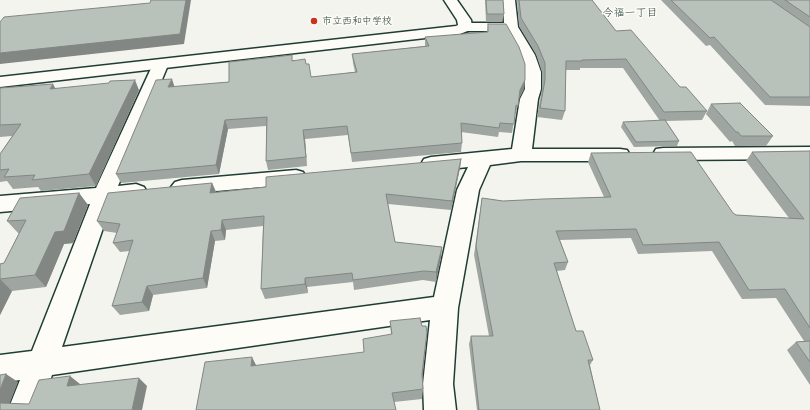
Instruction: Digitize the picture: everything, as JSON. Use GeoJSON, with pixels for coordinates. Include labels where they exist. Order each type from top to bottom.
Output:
{"type":"FeatureCollection","features":[{"type":"Feature","properties":{"kind":"street"},"geometry":{"type":"LineString","coordinates":[[450,0],[464,20],[465,27]]}},
{"type":"Feature","properties":{"kind":"street"},"geometry":{"type":"LineString","coordinates":[[509,0],[511,27],[527,55],[533,72],[533,89],[529,99],[521,155]]}},
{"type":"Feature","properties":{"kind":"street"},"geometry":{"type":"LineString","coordinates":[[0,82],[447,32],[460,30],[465,27],[511,27]]}},
{"type":"Feature","properties":{"kind":"street"},"geometry":{"type":"LineString","coordinates":[[24,410],[104,195],[160,65]]}},
{"type":"Feature","properties":{"kind":"street"},"geometry":{"type":"LineString","coordinates":[[412,166],[521,155],[810,153]]}},
{"type":"Feature","properties":{"kind":"street"},"geometry":{"type":"LineString","coordinates":[[440,410],[438,384],[445,308],[468,190],[482,160]]}},
{"type":"Feature","properties":{"kind":"street"},"geometry":{"type":"LineString","coordinates":[[0,204],[317,175]]}},
{"type":"Feature","properties":{"kind":"street"},"geometry":{"type":"LineString","coordinates":[[0,369],[428,309],[445,308]]}},
{"type":"Feature","properties":{"kind":"building"},"geometry":{"type":"Polygon","coordinates":[[[151,0],[186,0],[180,34],[0,53],[0,22],[4,17],[150,3],[151,0]]]}},
{"type":"Feature","properties":{"kind":"building"},"geometry":{"type":"Polygon","coordinates":[[[486,0],[503,0],[504,14],[487,14],[486,0]]]}},
{"type":"Feature","properties":{"kind":"building"},"geometry":{"type":"Polygon","coordinates":[[[519,0],[592,0],[616,31],[631,30],[680,87],[686,87],[707,111],[664,112],[626,59],[566,61],[565,111],[540,108],[545,80],[545,63],[538,46],[521,18],[519,0]]]}},
{"type":"Feature","properties":{"kind":"building"},"geometry":{"type":"Polygon","coordinates":[[[671,0],[771,0],[810,27],[810,97],[770,97],[714,37],[710,38],[671,0]]]}},
{"type":"Feature","properties":{"kind":"building"},"geometry":{"type":"Polygon","coordinates":[[[785,0],[810,0],[810,17],[785,0]]]}},
{"type":"Feature","properties":{"kind":"building"},"geometry":{"type":"Polygon","coordinates":[[[488,24],[506,24],[519,47],[525,64],[525,80],[520,90],[518,106],[516,105],[514,124],[500,123],[499,128],[461,123],[462,143],[351,153],[347,126],[303,130],[306,157],[266,161],[267,117],[225,120],[216,165],[116,174],[156,80],[172,79],[168,87],[229,82],[229,62],[292,55],[292,61],[305,59],[306,64],[309,64],[311,77],[357,72],[352,54],[429,46],[425,37],[488,32],[488,24]]]}},
{"type":"Feature","properties":{"kind":"building"},"geometry":{"type":"Polygon","coordinates":[[[135,80],[89,174],[32,180],[35,175],[4,177],[9,169],[0,170],[0,154],[21,124],[0,125],[0,88],[53,84],[50,89],[109,83],[110,81],[135,80]]]}},
{"type":"Feature","properties":{"kind":"building"},"geometry":{"type":"Polygon","coordinates":[[[740,103],[773,136],[741,136],[711,104],[740,103]]]}},
{"type":"Feature","properties":{"kind":"building"},"geometry":{"type":"Polygon","coordinates":[[[665,120],[679,141],[636,142],[623,122],[665,120]]]}},
{"type":"Feature","properties":{"kind":"building"},"geometry":{"type":"Polygon","coordinates":[[[810,151],[810,328],[785,289],[749,290],[719,242],[643,245],[636,229],[556,231],[568,262],[554,263],[576,331],[583,331],[593,360],[588,360],[600,410],[479,410],[471,336],[493,336],[476,246],[482,198],[503,201],[611,197],[591,153],[691,152],[733,213],[736,215],[804,219],[752,152],[810,151]]]}},
{"type":"Feature","properties":{"kind":"building"},"geometry":{"type":"Polygon","coordinates":[[[461,159],[452,201],[386,194],[395,242],[442,247],[436,272],[424,271],[353,280],[352,273],[305,278],[305,284],[261,289],[264,216],[222,220],[221,230],[211,231],[203,278],[147,286],[142,302],[112,306],[133,240],[113,243],[120,224],[97,221],[108,193],[212,183],[210,193],[266,187],[266,177],[461,159]]]}},
{"type":"Feature","properties":{"kind":"building"},"geometry":{"type":"Polygon","coordinates":[[[79,193],[64,231],[55,232],[35,275],[0,279],[0,264],[4,263],[26,220],[7,221],[20,198],[79,193]]]}},
{"type":"Feature","properties":{"kind":"building"},"geometry":{"type":"Polygon","coordinates":[[[420,318],[422,326],[426,326],[427,332],[422,374],[423,389],[392,393],[396,410],[196,410],[205,362],[252,357],[251,366],[364,352],[363,339],[392,334],[390,321],[420,318]]]}},
{"type":"Feature","properties":{"kind":"building"},"geometry":{"type":"Polygon","coordinates":[[[810,341],[810,362],[796,342],[810,341]]]}},
{"type":"Feature","properties":{"kind":"building"},"geometry":{"type":"Polygon","coordinates":[[[6,374],[0,390],[0,375],[6,374]]]}},
{"type":"Feature","properties":{"kind":"building"},"geometry":{"type":"Polygon","coordinates":[[[70,376],[67,386],[139,378],[132,410],[0,410],[0,403],[29,404],[39,380],[70,376]]]}},
{"type":"Feature","properties":{"kind":"place","name":"市立西和中学校"},"geometry":{"type":"Point","coordinates":[314,21]}},
{"type":"Feature","properties":{"kind":"district","name":"今福一丁目"},"geometry":{"type":"Point","coordinates":[630,13]}}]}
